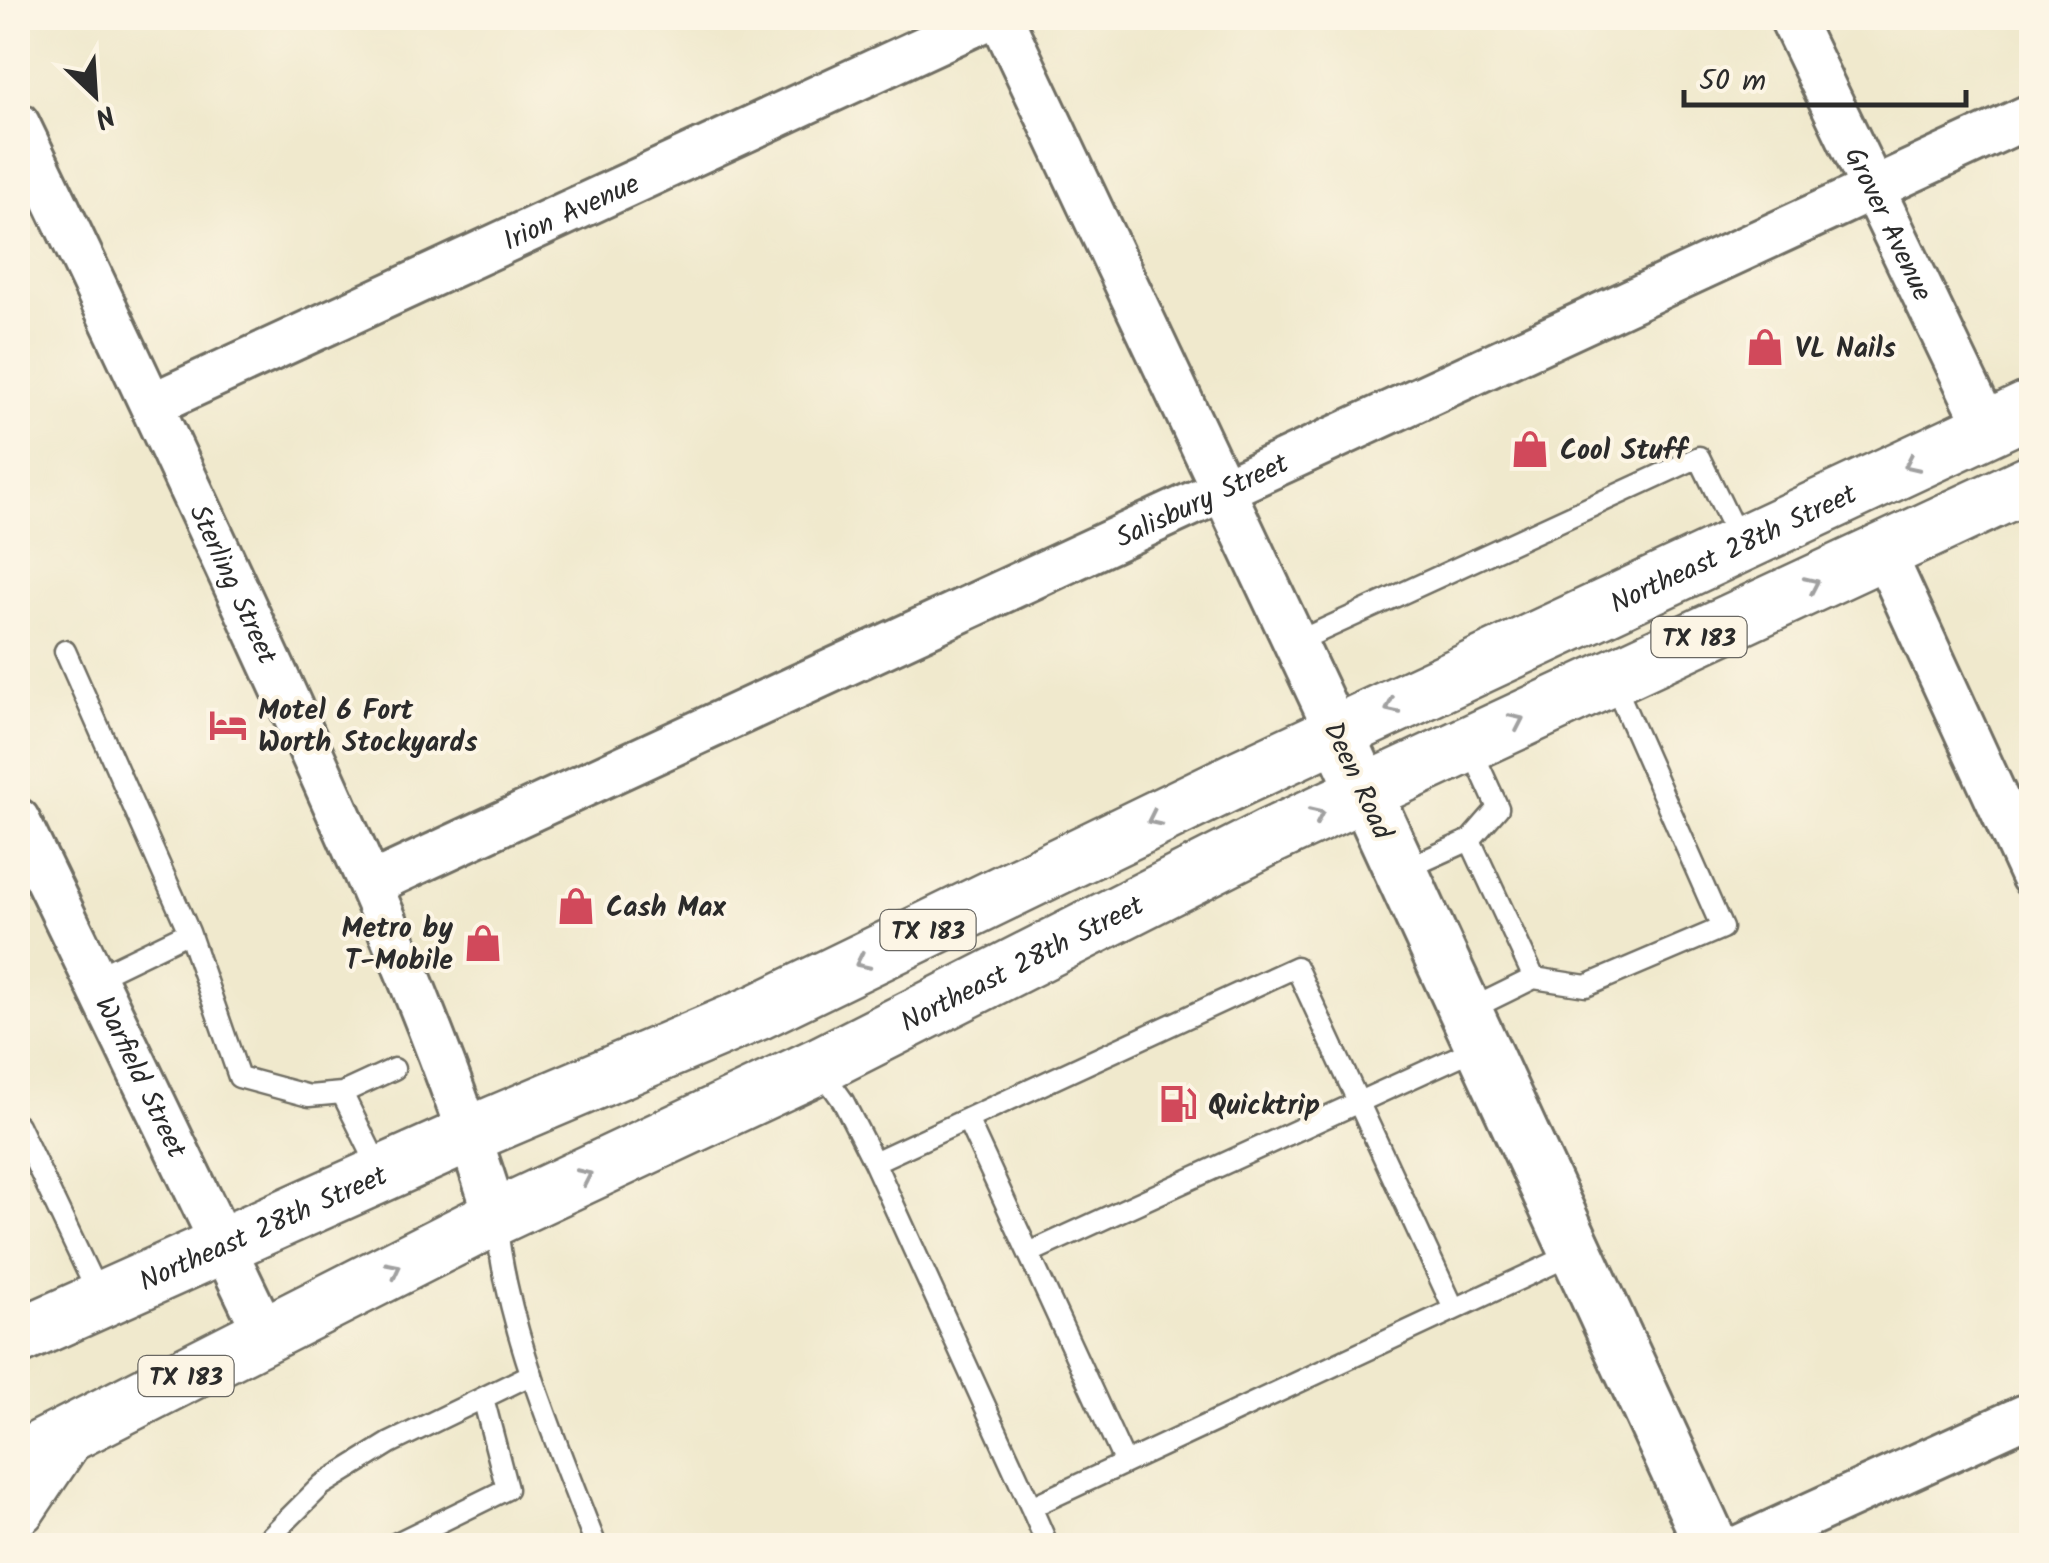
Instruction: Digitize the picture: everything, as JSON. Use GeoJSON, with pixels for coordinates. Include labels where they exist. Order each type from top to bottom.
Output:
{"type":"FeatureCollection","features":[{"type":"Feature","properties":{"kind":"main road","name":"Northeast 28th Street"},"geometry":{"type":"LineString","coordinates":[[18,1337],[470,1134],[758,1012],[1337,732],[2010,418]]}},
{"type":"Feature","properties":{"kind":"main road","name":"Northeast 28th Street"},"geometry":{"type":"LineString","coordinates":[[41,1449],[496,1217],[818,1066],[1251,846],[2032,482]]}},
{"type":"Feature","properties":{"kind":"main road"},"geometry":{"type":"LineString","coordinates":[[758,1012],[818,1066]]}},
{"type":"Feature","properties":{"kind":"main road"},"geometry":{"type":"LineString","coordinates":[[18,1302],[100,1298]]}},
{"type":"Feature","properties":{"kind":"main road"},"geometry":{"type":"LineString","coordinates":[[18,1507],[41,1449]]}},
{"type":"Feature","properties":{"kind":"street","name":"Irion Avenue"},"geometry":{"type":"LineString","coordinates":[[153,404],[989,18]]}},
{"type":"Feature","properties":{"kind":"street","name":"Deen Road"},"geometry":{"type":"LineString","coordinates":[[1001,18],[1366,792],[1712,1546]]}},
{"type":"Feature","properties":{"kind":"street","name":"Grover Avenue"},"geometry":{"type":"LineString","coordinates":[[1791,18],[1873,188],[2010,418]]}},
{"type":"Feature","properties":{"kind":"street","name":"Salisbury Street"},"geometry":{"type":"LineString","coordinates":[[372,884],[2032,115]]}},
{"type":"Feature","properties":{"kind":"street","name":"Sterling Street"},"geometry":{"type":"LineString","coordinates":[[18,124],[153,404],[372,884],[444,1058],[496,1217]]}},
{"type":"Feature","properties":{"kind":"street"},"geometry":{"type":"LineString","coordinates":[[1883,551],[2032,876]]}},
{"type":"Feature","properties":{"kind":"street","name":"Warfield Street"},"geometry":{"type":"LineString","coordinates":[[18,820],[27,864],[94,978],[266,1335]]}},
{"type":"Feature","properties":{"kind":"street"},"geometry":{"type":"LineString","coordinates":[[1741,1546],[2032,1413]]}},
{"type":"Feature","properties":{"kind":"lane"},"geometry":{"type":"LineString","coordinates":[[1294,643],[1699,457],[1741,544]]}},
{"type":"Feature","properties":{"kind":"lane"},"geometry":{"type":"LineString","coordinates":[[65,651],[189,932],[239,1077],[308,1096],[342,1094],[394,1069]]}},
{"type":"Feature","properties":{"kind":"lane"},"geometry":{"type":"LineString","coordinates":[[1029,1253],[1358,1102],[1473,1029],[1534,978],[1586,986],[1722,928],[1611,678]]}},
{"type":"Feature","properties":{"kind":"lane"},"geometry":{"type":"LineString","coordinates":[[1402,872],[1470,840],[1498,808],[1469,744]]}},
{"type":"Feature","properties":{"kind":"lane"},"geometry":{"type":"LineString","coordinates":[[1470,840],[1534,978]]}},
{"type":"Feature","properties":{"kind":"lane"},"geometry":{"type":"LineString","coordinates":[[94,978],[189,932]]}},
{"type":"Feature","properties":{"kind":"lane"},"geometry":{"type":"LineString","coordinates":[[874,1162],[1296,967],[1454,1309]]}},
{"type":"Feature","properties":{"kind":"lane"},"geometry":{"type":"LineString","coordinates":[[818,1066],[843,1100],[874,1162],[1048,1546]]}},
{"type":"Feature","properties":{"kind":"lane"},"geometry":{"type":"LineString","coordinates":[[342,1094],[382,1174]]}},
{"type":"Feature","properties":{"kind":"lane"},"geometry":{"type":"LineString","coordinates":[[967,1119],[1125,1463]]}},
{"type":"Feature","properties":{"kind":"lane"},"geometry":{"type":"LineString","coordinates":[[18,1126],[100,1298]]}},
{"type":"Feature","properties":{"kind":"lane"},"geometry":{"type":"LineString","coordinates":[[496,1217],[500,1259],[532,1374],[596,1546]]}},
{"type":"Feature","properties":{"kind":"lane"},"geometry":{"type":"LineString","coordinates":[[1030,1507],[1576,1252]]}},
{"type":"Feature","properties":{"kind":"lane"},"geometry":{"type":"LineString","coordinates":[[261,1546],[322,1485],[390,1443],[532,1374]]}},
{"type":"Feature","properties":{"kind":"lane"},"geometry":{"type":"LineString","coordinates":[[392,1546],[507,1489],[483,1398]]}},
{"type":"Feature","properties":{"kind":"place","name":"VL Nails"},"geometry":{"type":"Point","coordinates":[1765,347]}},
{"type":"Feature","properties":{"kind":"place","name":"Cool Stuff"},"geometry":{"type":"Point","coordinates":[1530,449]}},
{"type":"Feature","properties":{"kind":"place","name":"Motel 6 Fort Worth Stockyards"},"geometry":{"type":"Point","coordinates":[228,725]}},
{"type":"Feature","properties":{"kind":"place","name":"Cash Max"},"geometry":{"type":"Point","coordinates":[576,906]}},
{"type":"Feature","properties":{"kind":"place","name":"Metro by T-Mobile"},"geometry":{"type":"Point","coordinates":[483,943]}},
{"type":"Feature","properties":{"kind":"place","name":"Quicktrip"},"geometry":{"type":"Point","coordinates":[1178,1104]}}]}
